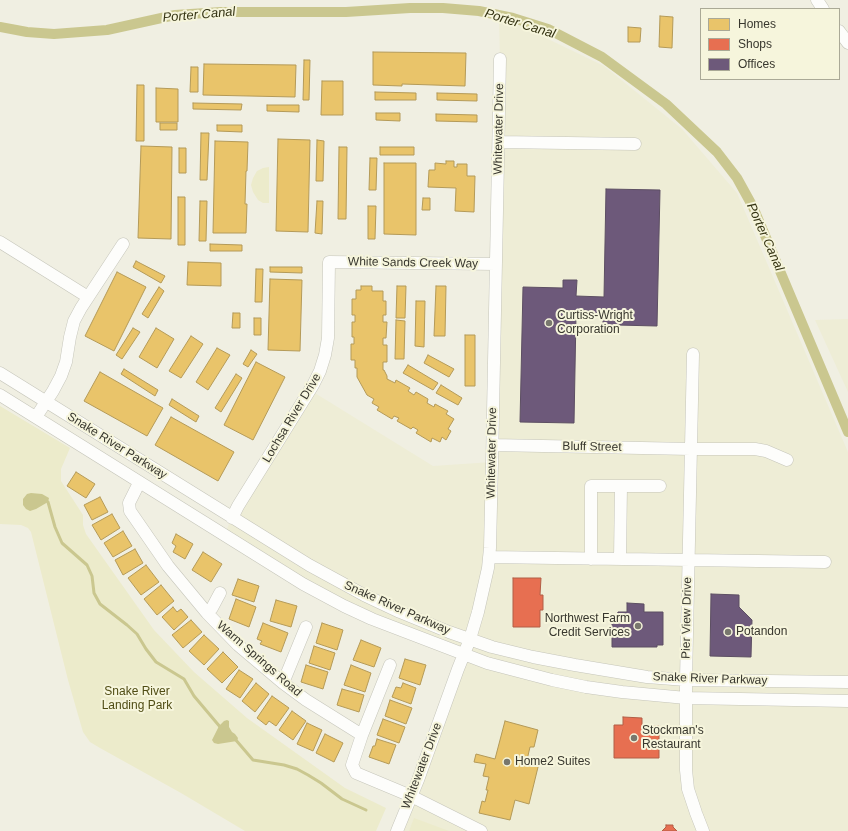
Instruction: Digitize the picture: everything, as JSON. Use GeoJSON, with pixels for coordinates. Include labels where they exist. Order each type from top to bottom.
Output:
{"type":"FeatureCollection","features":[{"type":"Feature","properties":{"kind":"street"},"geometry":{"type":"LineString","coordinates":[[840,32],[848,44]]}},
{"type":"Feature","properties":{"kind":"street","name":"Whitewater Drive"},"geometry":{"type":"LineString","coordinates":[[397,831],[470,639],[488,568],[493,445],[500,59]]}},
{"type":"Feature","properties":{"kind":"street"},"geometry":{"type":"LineString","coordinates":[[499,142],[635,144]]}},
{"type":"Feature","properties":{"kind":"street"},"geometry":{"type":"LineString","coordinates":[[0,242],[88,297]]}},
{"type":"Feature","properties":{"kind":"street"},"geometry":{"type":"LineString","coordinates":[[36,417],[61,376],[66,362],[74,321],[123,244]]}},
{"type":"Feature","properties":{"kind":"street","name":"White Sands Creek Way"},"geometry":{"type":"LineString","coordinates":[[329,262],[496,264]]}},
{"type":"Feature","properties":{"kind":"street","name":"Lochsa River Drive"},"geometry":{"type":"LineString","coordinates":[[232,518],[320,371],[328,338],[329,262]]}},
{"type":"Feature","properties":{"kind":"street","name":"Pier View Drive"},"geometry":{"type":"LineString","coordinates":[[693,354],[686,680],[686,770],[688,789],[703,831]]}},
{"type":"Feature","properties":{"kind":"street","name":"Snake River Parkway"},"geometry":{"type":"LineString","coordinates":[[0,373],[309,566],[364,595],[470,639],[492,647],[533,657],[647,677],[686,680],[848,682]]}},
{"type":"Feature","properties":{"kind":"street","name":"Snake River Parkway"},"geometry":{"type":"LineString","coordinates":[[0,395],[303,584],[372,619],[487,663],[552,680],[622,692],[686,698],[848,701]]}},
{"type":"Feature","properties":{"kind":"street","name":"Bluff Street"},"geometry":{"type":"LineString","coordinates":[[493,445],[755,449],[766,451],[787,460]]}},
{"type":"Feature","properties":{"kind":"street","name":"Warm Springs Road"},"geometry":{"type":"LineString","coordinates":[[139,483],[129,504],[130,511],[168,566],[207,613],[238,645],[283,683],[306,700],[362,735]]}},
{"type":"Feature","properties":{"kind":"street"},"geometry":{"type":"LineString","coordinates":[[591,559],[591,486],[660,486]]}},
{"type":"Feature","properties":{"kind":"street"},"geometry":{"type":"LineString","coordinates":[[620,559],[621,486]]}},
{"type":"Feature","properties":{"kind":"street"},"geometry":{"type":"LineString","coordinates":[[489,558],[825,562]]}},
{"type":"Feature","properties":{"kind":"street"},"geometry":{"type":"LineString","coordinates":[[207,613],[212,608],[220,593]]}},
{"type":"Feature","properties":{"kind":"street"},"geometry":{"type":"LineString","coordinates":[[283,683],[306,626]]}},
{"type":"Feature","properties":{"kind":"street"},"geometry":{"type":"LineString","coordinates":[[390,665],[362,735],[352,765],[356,773],[411,796],[481,831]]}},
{"type":"Feature","properties":{"kind":"shaded area"},"geometry":{"type":"Polygon","coordinates":[[[499,19],[523,27],[604,66],[682,129],[737,193],[848,452],[848,831],[397,831],[464,654],[344,606],[224,535],[232,518],[310,390],[433,466],[492,462],[500,59],[499,19]]]}},
{"type":"Feature","properties":{"kind":"shaded area"},"geometry":{"type":"Polygon","coordinates":[[[848,319],[848,392],[815,320],[848,319]]]}},
{"type":"Feature","properties":{"kind":"shaded area"},"geometry":{"type":"Polygon","coordinates":[[[27,494],[42,494],[49,498],[48,502],[30,511],[26,509],[23,505],[23,499],[27,494]]]}},
{"type":"Feature","properties":{"kind":"shaded area"},"geometry":{"type":"Polygon","coordinates":[[[227,720],[229,721],[229,727],[232,732],[238,738],[237,741],[218,744],[214,743],[212,740],[219,726],[227,720]]]}},
{"type":"Feature","properties":{"kind":"green space"},"geometry":{"type":"Polygon","coordinates":[[[269,167],[269,203],[263,203],[258,200],[251,185],[257,171],[269,167]]]}},
{"type":"Feature","properties":{"kind":"green space","name":"Snake River Landing Park"},"geometry":{"type":"Polygon","coordinates":[[[0,406],[70,448],[61,469],[61,481],[83,515],[83,525],[86,534],[154,630],[194,672],[247,718],[345,788],[386,808],[376,831],[245,831],[90,742],[83,732],[68,680],[31,532],[28,528],[21,525],[0,524],[0,406]]]}},
{"type":"Feature","properties":{"kind":"green space"},"geometry":{"type":"Polygon","coordinates":[[[414,818],[449,831],[409,831],[414,818]]]}},
{"type":"Feature","properties":{"kind":"building: Homes"},"geometry":{"type":"Polygon","coordinates":[[[660,16],[673,17],[672,48],[659,47],[660,16]]]}},
{"type":"Feature","properties":{"kind":"building: Homes"},"geometry":{"type":"Polygon","coordinates":[[[628,27],[641,28],[640,42],[628,42],[628,27]]]}},
{"type":"Feature","properties":{"kind":"building: Homes"},"geometry":{"type":"Polygon","coordinates":[[[373,52],[466,53],[465,86],[402,84],[402,86],[373,85],[373,52]]]}},
{"type":"Feature","properties":{"kind":"building: Homes"},"geometry":{"type":"Polygon","coordinates":[[[304,60],[310,60],[309,100],[303,100],[304,60]]]}},
{"type":"Feature","properties":{"kind":"building: Homes"},"geometry":{"type":"Polygon","coordinates":[[[204,64],[296,65],[295,97],[203,95],[204,64]]]}},
{"type":"Feature","properties":{"kind":"building: Homes"},"geometry":{"type":"Polygon","coordinates":[[[191,67],[198,67],[198,92],[190,92],[191,67]]]}},
{"type":"Feature","properties":{"kind":"building: Homes"},"geometry":{"type":"Polygon","coordinates":[[[322,81],[343,81],[343,115],[321,115],[322,81]]]}},
{"type":"Feature","properties":{"kind":"building: Homes"},"geometry":{"type":"Polygon","coordinates":[[[137,85],[144,85],[144,141],[136,141],[137,85]]]}},
{"type":"Feature","properties":{"kind":"building: Homes"},"geometry":{"type":"Polygon","coordinates":[[[156,88],[178,89],[178,122],[156,122],[156,88]]]}},
{"type":"Feature","properties":{"kind":"building: Homes"},"geometry":{"type":"Polygon","coordinates":[[[375,92],[416,93],[416,100],[375,100],[375,92]]]}},
{"type":"Feature","properties":{"kind":"building: Homes"},"geometry":{"type":"Polygon","coordinates":[[[437,93],[477,94],[477,101],[437,100],[437,93]]]}},
{"type":"Feature","properties":{"kind":"building: Homes"},"geometry":{"type":"Polygon","coordinates":[[[193,103],[242,104],[241,110],[193,109],[193,103]]]}},
{"type":"Feature","properties":{"kind":"building: Homes"},"geometry":{"type":"Polygon","coordinates":[[[267,105],[299,105],[299,112],[267,111],[267,105]]]}},
{"type":"Feature","properties":{"kind":"building: Homes"},"geometry":{"type":"Polygon","coordinates":[[[376,113],[400,113],[400,121],[376,120],[376,113]]]}},
{"type":"Feature","properties":{"kind":"building: Homes"},"geometry":{"type":"Polygon","coordinates":[[[436,114],[477,115],[477,122],[436,121],[436,114]]]}},
{"type":"Feature","properties":{"kind":"building: Homes"},"geometry":{"type":"Polygon","coordinates":[[[160,123],[177,123],[177,130],[160,130],[160,123]]]}},
{"type":"Feature","properties":{"kind":"building: Homes"},"geometry":{"type":"Polygon","coordinates":[[[217,125],[242,125],[242,132],[217,131],[217,125]]]}},
{"type":"Feature","properties":{"kind":"building: Homes"},"geometry":{"type":"Polygon","coordinates":[[[201,133],[209,133],[207,180],[200,180],[201,133]]]}},
{"type":"Feature","properties":{"kind":"building: Homes"},"geometry":{"type":"Polygon","coordinates":[[[278,139],[310,140],[308,232],[276,231],[278,139]]]}},
{"type":"Feature","properties":{"kind":"building: Homes"},"geometry":{"type":"Polygon","coordinates":[[[317,140],[324,141],[323,181],[316,181],[317,140]]]}},
{"type":"Feature","properties":{"kind":"building: Homes"},"geometry":{"type":"Polygon","coordinates":[[[215,141],[248,142],[245,204],[247,204],[246,233],[213,233],[215,141]]]}},
{"type":"Feature","properties":{"kind":"building: Homes"},"geometry":{"type":"Polygon","coordinates":[[[141,146],[172,147],[171,239],[138,238],[141,146]]]}},
{"type":"Feature","properties":{"kind":"building: Homes"},"geometry":{"type":"Polygon","coordinates":[[[339,147],[347,147],[346,219],[338,219],[339,147]]]}},
{"type":"Feature","properties":{"kind":"building: Homes"},"geometry":{"type":"Polygon","coordinates":[[[380,147],[414,147],[414,155],[380,155],[380,147]]]}},
{"type":"Feature","properties":{"kind":"building: Homes"},"geometry":{"type":"Polygon","coordinates":[[[179,148],[186,148],[186,173],[179,173],[179,148]]]}},
{"type":"Feature","properties":{"kind":"building: Homes"},"geometry":{"type":"Polygon","coordinates":[[[370,158],[377,158],[376,190],[369,190],[370,158]]]}},
{"type":"Feature","properties":{"kind":"building: Homes"},"geometry":{"type":"Polygon","coordinates":[[[446,161],[454,161],[454,167],[457,167],[457,164],[467,164],[467,176],[475,176],[474,212],[455,211],[456,188],[428,187],[429,170],[435,170],[435,163],[446,164],[446,161]]]}},
{"type":"Feature","properties":{"kind":"building: Homes"},"geometry":{"type":"Polygon","coordinates":[[[384,163],[416,163],[416,235],[384,234],[384,163]]]}},
{"type":"Feature","properties":{"kind":"building: Homes"},"geometry":{"type":"Polygon","coordinates":[[[178,197],[185,197],[185,245],[178,245],[178,197]]]}},
{"type":"Feature","properties":{"kind":"building: Homes"},"geometry":{"type":"Polygon","coordinates":[[[423,198],[430,198],[430,210],[422,210],[423,198]]]}},
{"type":"Feature","properties":{"kind":"building: Homes"},"geometry":{"type":"Polygon","coordinates":[[[200,201],[207,201],[206,241],[199,241],[200,201]]]}},
{"type":"Feature","properties":{"kind":"building: Homes"},"geometry":{"type":"Polygon","coordinates":[[[317,201],[323,201],[322,234],[315,233],[317,201]]]}},
{"type":"Feature","properties":{"kind":"building: Homes"},"geometry":{"type":"Polygon","coordinates":[[[368,206],[376,206],[375,239],[368,239],[368,206]]]}},
{"type":"Feature","properties":{"kind":"building: Homes"},"geometry":{"type":"Polygon","coordinates":[[[210,244],[242,245],[242,251],[210,251],[210,244]]]}},
{"type":"Feature","properties":{"kind":"building: Homes"},"geometry":{"type":"Polygon","coordinates":[[[136,261],[165,276],[161,283],[133,267],[136,261]]]}},
{"type":"Feature","properties":{"kind":"building: Homes"},"geometry":{"type":"Polygon","coordinates":[[[188,262],[221,263],[221,286],[187,285],[188,262]]]}},
{"type":"Feature","properties":{"kind":"building: Homes"},"geometry":{"type":"Polygon","coordinates":[[[270,267],[302,267],[302,273],[270,272],[270,267]]]}},
{"type":"Feature","properties":{"kind":"building: Homes"},"geometry":{"type":"Polygon","coordinates":[[[256,269],[263,269],[262,302],[255,302],[256,269]]]}},
{"type":"Feature","properties":{"kind":"building: Homes"},"geometry":{"type":"Polygon","coordinates":[[[117,272],[146,287],[114,351],[85,336],[117,272]]]}},
{"type":"Feature","properties":{"kind":"building: Homes"},"geometry":{"type":"Polygon","coordinates":[[[270,279],[302,280],[300,351],[268,350],[270,279]]]}},
{"type":"Feature","properties":{"kind":"building: Homes"},"geometry":{"type":"Polygon","coordinates":[[[361,286],[372,286],[372,291],[383,291],[383,301],[386,301],[386,315],[383,315],[383,322],[387,322],[386,338],[383,338],[383,345],[387,345],[387,362],[383,362],[383,370],[387,376],[387,379],[395,383],[396,380],[410,388],[408,391],[414,395],[416,392],[428,399],[427,403],[434,407],[435,404],[448,411],[446,414],[454,419],[448,429],[451,431],[446,440],[442,437],[440,442],[432,438],[431,442],[416,433],[418,430],[413,427],[411,429],[397,421],[399,418],[394,416],[392,419],[377,410],[379,407],[372,403],[374,399],[367,395],[357,377],[355,360],[351,360],[351,344],[354,344],[354,337],[352,337],[352,322],[355,322],[355,315],[352,315],[352,299],[356,299],[356,290],[361,290],[361,286]]]}},
{"type":"Feature","properties":{"kind":"building: Homes"},"geometry":{"type":"Polygon","coordinates":[[[397,286],[406,286],[405,318],[396,318],[397,286]]]}},
{"type":"Feature","properties":{"kind":"building: Homes"},"geometry":{"type":"Polygon","coordinates":[[[436,286],[446,286],[445,336],[434,336],[436,286]]]}},
{"type":"Feature","properties":{"kind":"building: Homes"},"geometry":{"type":"Polygon","coordinates":[[[159,287],[164,291],[148,318],[142,314],[159,287]]]}},
{"type":"Feature","properties":{"kind":"building: Homes"},"geometry":{"type":"Polygon","coordinates":[[[416,301],[425,301],[424,347],[415,346],[416,301]]]}},
{"type":"Feature","properties":{"kind":"building: Homes"},"geometry":{"type":"Polygon","coordinates":[[[233,313],[240,313],[240,328],[232,328],[233,313]]]}},
{"type":"Feature","properties":{"kind":"building: Homes"},"geometry":{"type":"Polygon","coordinates":[[[254,318],[261,318],[261,335],[254,335],[254,318]]]}},
{"type":"Feature","properties":{"kind":"building: Homes"},"geometry":{"type":"Polygon","coordinates":[[[396,320],[405,321],[404,359],[395,359],[396,320]]]}},
{"type":"Feature","properties":{"kind":"building: Homes"},"geometry":{"type":"Polygon","coordinates":[[[133,328],[140,332],[122,359],[116,355],[133,328]]]}},
{"type":"Feature","properties":{"kind":"building: Homes"},"geometry":{"type":"Polygon","coordinates":[[[156,328],[174,339],[157,368],[139,357],[156,328]]]}},
{"type":"Feature","properties":{"kind":"building: Homes"},"geometry":{"type":"Polygon","coordinates":[[[465,335],[475,335],[475,386],[465,386],[465,335]]]}},
{"type":"Feature","properties":{"kind":"building: Homes"},"geometry":{"type":"Polygon","coordinates":[[[191,336],[203,344],[181,378],[169,371],[191,336]]]}},
{"type":"Feature","properties":{"kind":"building: Homes"},"geometry":{"type":"Polygon","coordinates":[[[217,348],[230,355],[208,390],[196,382],[217,348]]]}},
{"type":"Feature","properties":{"kind":"building: Homes"},"geometry":{"type":"Polygon","coordinates":[[[251,350],[257,354],[248,367],[243,364],[251,350]]]}},
{"type":"Feature","properties":{"kind":"building: Homes"},"geometry":{"type":"Polygon","coordinates":[[[428,355],[454,369],[449,377],[424,363],[428,355]]]}},
{"type":"Feature","properties":{"kind":"building: Homes"},"geometry":{"type":"Polygon","coordinates":[[[256,362],[285,377],[253,440],[224,425],[256,362]]]}},
{"type":"Feature","properties":{"kind":"building: Homes"},"geometry":{"type":"Polygon","coordinates":[[[408,365],[438,383],[433,390],[403,373],[408,365]]]}},
{"type":"Feature","properties":{"kind":"building: Homes"},"geometry":{"type":"Polygon","coordinates":[[[124,369],[158,390],[155,396],[121,374],[124,369]]]}},
{"type":"Feature","properties":{"kind":"building: Homes"},"geometry":{"type":"Polygon","coordinates":[[[100,372],[163,408],[147,436],[84,401],[100,372]]]}},
{"type":"Feature","properties":{"kind":"building: Homes"},"geometry":{"type":"Polygon","coordinates":[[[236,374],[242,378],[221,412],[215,408],[236,374]]]}},
{"type":"Feature","properties":{"kind":"building: Homes"},"geometry":{"type":"Polygon","coordinates":[[[441,385],[462,398],[458,405],[436,393],[441,385]]]}},
{"type":"Feature","properties":{"kind":"building: Homes"},"geometry":{"type":"Polygon","coordinates":[[[172,399],[199,416],[196,422],[169,405],[172,399]]]}},
{"type":"Feature","properties":{"kind":"building: Homes"},"geometry":{"type":"Polygon","coordinates":[[[171,417],[234,452],[218,481],[155,445],[171,417]]]}},
{"type":"Feature","properties":{"kind":"building: Homes"},"geometry":{"type":"Polygon","coordinates":[[[76,472],[95,484],[86,498],[67,486],[76,472]]]}},
{"type":"Feature","properties":{"kind":"building: Homes"},"geometry":{"type":"Polygon","coordinates":[[[100,497],[108,512],[92,520],[84,505],[100,497]]]}},
{"type":"Feature","properties":{"kind":"building: Homes"},"geometry":{"type":"Polygon","coordinates":[[[112,514],[120,528],[101,540],[92,525],[112,514]]]}},
{"type":"Feature","properties":{"kind":"building: Homes"},"geometry":{"type":"Polygon","coordinates":[[[123,531],[132,546],[113,557],[104,543],[123,531]]]}},
{"type":"Feature","properties":{"kind":"building: Homes"},"geometry":{"type":"Polygon","coordinates":[[[176,534],[193,544],[185,559],[173,552],[176,546],[172,543],[176,534]]]}},
{"type":"Feature","properties":{"kind":"building: Homes"},"geometry":{"type":"Polygon","coordinates":[[[135,549],[143,563],[123,575],[115,560],[135,549]]]}},
{"type":"Feature","properties":{"kind":"building: Homes"},"geometry":{"type":"Polygon","coordinates":[[[203,552],[222,564],[211,582],[192,570],[203,552]]]}},
{"type":"Feature","properties":{"kind":"building: Homes"},"geometry":{"type":"Polygon","coordinates":[[[146,565],[159,582],[141,595],[128,578],[146,565]]]}},
{"type":"Feature","properties":{"kind":"building: Homes"},"geometry":{"type":"Polygon","coordinates":[[[238,579],[259,586],[254,602],[232,595],[238,579]]]}},
{"type":"Feature","properties":{"kind":"building: Homes"},"geometry":{"type":"Polygon","coordinates":[[[161,585],[174,601],[157,615],[144,599],[161,585]]]}},
{"type":"Feature","properties":{"kind":"building: Homes"},"geometry":{"type":"Polygon","coordinates":[[[236,599],[256,607],[249,627],[229,619],[236,599]]]}},
{"type":"Feature","properties":{"kind":"building: Homes"},"geometry":{"type":"Polygon","coordinates":[[[276,600],[297,606],[291,627],[270,621],[276,600]]]}},
{"type":"Feature","properties":{"kind":"building: Homes"},"geometry":{"type":"Polygon","coordinates":[[[173,607],[177,612],[181,609],[188,617],[174,630],[162,617],[173,607]]]}},
{"type":"Feature","properties":{"kind":"building: Homes"},"geometry":{"type":"Polygon","coordinates":[[[191,620],[202,632],[183,648],[172,635],[191,620]]]}},
{"type":"Feature","properties":{"kind":"building: Homes"},"geometry":{"type":"Polygon","coordinates":[[[263,623],[288,633],[281,652],[260,644],[262,641],[257,639],[263,623]]]}},
{"type":"Feature","properties":{"kind":"building: Homes"},"geometry":{"type":"Polygon","coordinates":[[[322,623],[343,630],[337,650],[316,643],[322,623]]]}},
{"type":"Feature","properties":{"kind":"building: Homes"},"geometry":{"type":"Polygon","coordinates":[[[204,635],[219,649],[204,665],[189,651],[204,635]]]}},
{"type":"Feature","properties":{"kind":"building: Homes"},"geometry":{"type":"Polygon","coordinates":[[[361,640],[381,648],[374,667],[353,660],[361,640]]]}},
{"type":"Feature","properties":{"kind":"building: Homes"},"geometry":{"type":"Polygon","coordinates":[[[314,646],[335,653],[330,670],[309,663],[314,646]]]}},
{"type":"Feature","properties":{"kind":"building: Homes"},"geometry":{"type":"Polygon","coordinates":[[[223,652],[238,667],[222,683],[207,669],[223,652]]]}},
{"type":"Feature","properties":{"kind":"building: Homes"},"geometry":{"type":"Polygon","coordinates":[[[405,659],[426,665],[420,685],[399,678],[405,659]]]}},
{"type":"Feature","properties":{"kind":"building: Homes"},"geometry":{"type":"Polygon","coordinates":[[[306,665],[328,672],[323,689],[301,682],[306,665]]]}},
{"type":"Feature","properties":{"kind":"building: Homes"},"geometry":{"type":"Polygon","coordinates":[[[351,665],[371,673],[365,692],[344,685],[351,665]]]}},
{"type":"Feature","properties":{"kind":"building: Homes"},"geometry":{"type":"Polygon","coordinates":[[[239,670],[253,679],[240,698],[226,689],[239,670]]]}},
{"type":"Feature","properties":{"kind":"building: Homes"},"geometry":{"type":"Polygon","coordinates":[[[256,683],[269,694],[255,712],[242,701],[256,683]]]}},
{"type":"Feature","properties":{"kind":"building: Homes"},"geometry":{"type":"Polygon","coordinates":[[[403,683],[416,688],[411,704],[392,697],[396,687],[401,688],[403,683]]]}},
{"type":"Feature","properties":{"kind":"building: Homes"},"geometry":{"type":"Polygon","coordinates":[[[342,689],[364,695],[359,712],[337,705],[342,689]]]}},
{"type":"Feature","properties":{"kind":"building: Homes"},"geometry":{"type":"Polygon","coordinates":[[[272,696],[289,708],[276,726],[269,721],[266,725],[257,718],[272,696]]]}},
{"type":"Feature","properties":{"kind":"building: Homes"},"geometry":{"type":"Polygon","coordinates":[[[390,700],[412,708],[406,724],[385,716],[390,700]]]}},
{"type":"Feature","properties":{"kind":"building: Homes"},"geometry":{"type":"Polygon","coordinates":[[[292,711],[306,721],[293,740],[279,730],[292,711]]]}},
{"type":"Feature","properties":{"kind":"building: Homes"},"geometry":{"type":"Polygon","coordinates":[[[383,719],[405,727],[399,743],[377,735],[383,719]]]}},
{"type":"Feature","properties":{"kind":"building: Homes"},"geometry":{"type":"Polygon","coordinates":[[[505,721],[538,730],[534,747],[530,747],[527,760],[539,763],[529,804],[515,800],[510,820],[479,813],[482,801],[485,802],[489,777],[483,776],[486,764],[474,762],[476,754],[495,759],[505,721]]]}},
{"type":"Feature","properties":{"kind":"building: Homes"},"geometry":{"type":"Polygon","coordinates":[[[307,723],[322,730],[313,751],[297,744],[307,723]]]}},
{"type":"Feature","properties":{"kind":"building: Homes"},"geometry":{"type":"Polygon","coordinates":[[[325,734],[343,743],[334,762],[316,753],[325,734]]]}},
{"type":"Feature","properties":{"kind":"building: Homes"},"geometry":{"type":"Polygon","coordinates":[[[377,739],[396,745],[389,764],[369,757],[377,739]]]}},
{"type":"Feature","properties":{"kind":"building: Shops"},"geometry":{"type":"Polygon","coordinates":[[[513,578],[541,578],[540,595],[543,595],[543,610],[540,610],[540,627],[513,627],[513,578]]]}},
{"type":"Feature","properties":{"kind":"building: Shops"},"geometry":{"type":"Polygon","coordinates":[[[623,717],[642,718],[642,725],[659,726],[659,758],[614,758],[614,725],[623,725],[623,717]]]}},
{"type":"Feature","properties":{"kind":"building: Shops"},"geometry":{"type":"Polygon","coordinates":[[[666,825],[673,825],[677,831],[662,831],[666,825]]]}},
{"type":"Feature","properties":{"kind":"building: Offices"},"geometry":{"type":"Polygon","coordinates":[[[606,189],[660,190],[657,326],[617,325],[617,332],[603,332],[603,315],[576,315],[574,423],[520,422],[523,287],[563,288],[563,280],[577,280],[576,296],[604,297],[606,189]]]}},
{"type":"Feature","properties":{"kind":"building: Offices"},"geometry":{"type":"Polygon","coordinates":[[[711,594],[739,595],[739,607],[752,620],[751,657],[710,656],[711,594]]]}},
{"type":"Feature","properties":{"kind":"building: Offices"},"geometry":{"type":"Polygon","coordinates":[[[627,603],[644,604],[644,612],[663,612],[663,645],[657,645],[657,647],[612,647],[612,615],[617,615],[618,612],[627,612],[627,603]]]}},
{"type":"Feature","properties":{"kind":"waterway","name":"Porter Canal"},"geometry":{"type":"LineString","coordinates":[[0,27],[27,32],[54,34],[107,30],[175,15],[221,12],[346,12],[410,8],[443,8],[479,11],[513,18],[548,29],[602,57],[666,104],[717,152],[737,178],[753,207],[848,432]]}},
{"type":"Feature","properties":{"kind":"waterway"},"geometry":{"type":"LineString","coordinates":[[48,502],[55,527],[62,543],[87,565],[92,576],[94,593],[100,604],[137,634],[156,662],[184,679],[194,696],[221,728]]}},
{"type":"Feature","properties":{"kind":"waterway"},"geometry":{"type":"LineString","coordinates":[[235,739],[253,760],[284,765],[297,769],[321,783],[342,799],[366,810]]}},
{"type":"Feature","properties":{"kind":"place","name":"Curtiss-Wright Corporation"},"geometry":{"type":"Point","coordinates":[549,323]}},
{"type":"Feature","properties":{"kind":"place","name":"Northwest Farm Credit Services"},"geometry":{"type":"Point","coordinates":[638,626]}},
{"type":"Feature","properties":{"kind":"place","name":"Potandon"},"geometry":{"type":"Point","coordinates":[728,632]}},
{"type":"Feature","properties":{"kind":"place","name":"Stockman's Restaurant"},"geometry":{"type":"Point","coordinates":[634,738]}},
{"type":"Feature","properties":{"kind":"place","name":"Home2 Suites"},"geometry":{"type":"Point","coordinates":[507,762]}}]}
